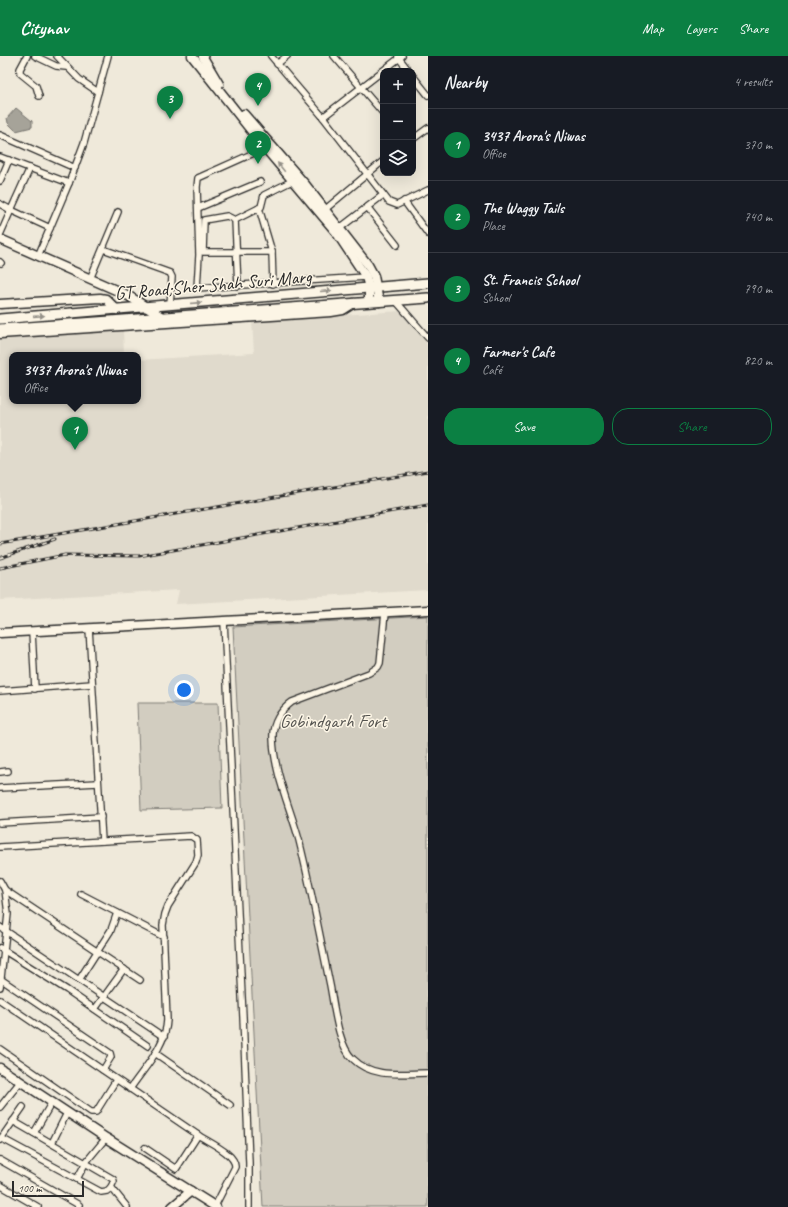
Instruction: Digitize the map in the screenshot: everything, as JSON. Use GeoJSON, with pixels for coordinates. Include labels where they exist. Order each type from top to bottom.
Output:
{"type":"FeatureCollection","features":[{"type":"Feature","properties":{"kind":"main road","name":"GT Road;Sher Shah Suri Marg"},"geometry":{"type":"LineString","coordinates":[[0,319],[428,283]]}},
{"type":"Feature","properties":{"kind":"main road","name":"GT Road;Sher Shah Suri Marg"},"geometry":{"type":"LineString","coordinates":[[0,329],[428,298]]}},
{"type":"Feature","properties":{"kind":"street"},"geometry":{"type":"LineString","coordinates":[[27,56],[20,69],[20,73],[36,86],[39,96]]}},
{"type":"Feature","properties":{"kind":"street"},"geometry":{"type":"LineString","coordinates":[[35,56],[56,66],[66,68]]}},
{"type":"Feature","properties":{"kind":"street"},"geometry":{"type":"LineString","coordinates":[[57,56],[66,68],[89,87],[98,92]]}},
{"type":"Feature","properties":{"kind":"street"},"geometry":{"type":"LineString","coordinates":[[38,256],[70,183],[108,56]]}},
{"type":"Feature","properties":{"kind":"street"},"geometry":{"type":"LineString","coordinates":[[271,56],[323,117],[383,195],[392,204],[397,205],[428,190]]}},
{"type":"Feature","properties":{"kind":"street"},"geometry":{"type":"LineString","coordinates":[[277,64],[287,56]]}},
{"type":"Feature","properties":{"kind":"street"},"geometry":{"type":"LineString","coordinates":[[334,56],[362,86],[380,109]]}},
{"type":"Feature","properties":{"kind":"street"},"geometry":{"type":"LineString","coordinates":[[193,58],[203,57],[225,92],[322,211],[373,288],[379,302]]}},
{"type":"Feature","properties":{"kind":"street"},"geometry":{"type":"LineString","coordinates":[[323,117],[399,57],[407,68]]}},
{"type":"Feature","properties":{"kind":"street"},"geometry":{"type":"LineString","coordinates":[[193,58],[292,181],[340,228],[368,266],[373,288],[369,302]]}},
{"type":"Feature","properties":{"kind":"street"},"geometry":{"type":"LineString","coordinates":[[416,80],[428,95]]}},
{"type":"Feature","properties":{"kind":"street"},"geometry":{"type":"LineString","coordinates":[[416,137],[428,128]]}},
{"type":"Feature","properties":{"kind":"street"},"geometry":{"type":"LineString","coordinates":[[0,135],[75,168]]}},
{"type":"Feature","properties":{"kind":"street"},"geometry":{"type":"LineString","coordinates":[[265,148],[199,177],[196,187],[199,255],[197,288],[366,277]]}},
{"type":"Feature","properties":{"kind":"street"},"geometry":{"type":"LineString","coordinates":[[0,157],[70,183]]}},
{"type":"Feature","properties":{"kind":"street"},"geometry":{"type":"LineString","coordinates":[[0,181],[9,160]]}},
{"type":"Feature","properties":{"kind":"street"},"geometry":{"type":"LineString","coordinates":[[322,211],[366,173],[380,163]]}},
{"type":"Feature","properties":{"kind":"street"},"geometry":{"type":"LineString","coordinates":[[0,235],[30,168]]}},
{"type":"Feature","properties":{"kind":"street"},"geometry":{"type":"LineString","coordinates":[[235,220],[259,208],[262,205],[264,195],[292,181]]}},
{"type":"Feature","properties":{"kind":"street"},"geometry":{"type":"LineString","coordinates":[[198,208],[260,182]]}},
{"type":"Feature","properties":{"kind":"street"},"geometry":{"type":"LineString","coordinates":[[340,228],[383,195]]}},
{"type":"Feature","properties":{"kind":"street"},"geometry":{"type":"LineString","coordinates":[[404,201],[428,234]]}},
{"type":"Feature","properties":{"kind":"street"},"geometry":{"type":"LineString","coordinates":[[0,204],[50,228]]}},
{"type":"Feature","properties":{"kind":"street"},"geometry":{"type":"LineString","coordinates":[[259,208],[272,252],[273,284]]}},
{"type":"Feature","properties":{"kind":"street"},"geometry":{"type":"LineString","coordinates":[[368,208],[398,245]]}},
{"type":"Feature","properties":{"kind":"street"},"geometry":{"type":"LineString","coordinates":[[90,278],[118,212]]}},
{"type":"Feature","properties":{"kind":"street"},"geometry":{"type":"LineString","coordinates":[[235,220],[228,216],[204,220],[203,250],[205,252],[237,253],[272,252]]}},
{"type":"Feature","properties":{"kind":"street"},"geometry":{"type":"LineString","coordinates":[[235,220],[238,286]]}},
{"type":"Feature","properties":{"kind":"street"},"geometry":{"type":"LineString","coordinates":[[0,239],[127,295],[148,307],[162,318]]}},
{"type":"Feature","properties":{"kind":"street"},"geometry":{"type":"LineString","coordinates":[[103,249],[170,273],[172,276],[170,305]]}},
{"type":"Feature","properties":{"kind":"street"},"geometry":{"type":"LineString","coordinates":[[0,304],[100,298],[106,299],[117,310]]}},
{"type":"Feature","properties":{"kind":"street"},"geometry":{"type":"LineString","coordinates":[[395,300],[428,338]]}},
{"type":"Feature","properties":{"kind":"street"},"geometry":{"type":"LineString","coordinates":[[0,334],[331,312],[343,310],[354,303]]}},
{"type":"Feature","properties":{"kind":"street"},"geometry":{"type":"LineString","coordinates":[[0,633],[428,610]]}},
{"type":"Feature","properties":{"kind":"street"},"geometry":{"type":"LineString","coordinates":[[385,613],[381,657],[378,667],[369,673],[292,702],[278,716],[272,736],[281,779],[308,879],[333,998],[346,1049],[353,1060],[372,1071],[380,1073],[428,1073]]}},
{"type":"Feature","properties":{"kind":"street"},"geometry":{"type":"LineString","coordinates":[[224,621],[243,1017],[249,1163],[249,1207]]}},
{"type":"Feature","properties":{"kind":"street"},"geometry":{"type":"LineString","coordinates":[[89,628],[102,841]]}},
{"type":"Feature","properties":{"kind":"street"},"geometry":{"type":"LineString","coordinates":[[32,632],[35,689]]}},
{"type":"Feature","properties":{"kind":"street"},"geometry":{"type":"LineString","coordinates":[[0,691],[92,684]]}},
{"type":"Feature","properties":{"kind":"street"},"geometry":{"type":"LineString","coordinates":[[0,772],[8,772]]}},
{"type":"Feature","properties":{"kind":"street"},"geometry":{"type":"LineString","coordinates":[[0,788],[98,783]]}},
{"type":"Feature","properties":{"kind":"street"},"geometry":{"type":"LineString","coordinates":[[0,823],[100,817]]}},
{"type":"Feature","properties":{"kind":"street"},"geometry":{"type":"LineString","coordinates":[[0,847],[191,836],[197,840],[196,862],[168,906],[165,914],[164,937],[167,1020],[164,1037],[130,1089]]}},
{"type":"Feature","properties":{"kind":"street"},"geometry":{"type":"LineString","coordinates":[[0,881],[5,890],[8,914],[2,949],[2,980],[0,987]]}},
{"type":"Feature","properties":{"kind":"street"},"geometry":{"type":"LineString","coordinates":[[5,890],[140,980]]}},
{"type":"Feature","properties":{"kind":"street"},"geometry":{"type":"LineString","coordinates":[[81,894],[164,937]]}},
{"type":"Feature","properties":{"kind":"street"},"geometry":{"type":"LineString","coordinates":[[79,980],[111,930],[117,913]]}},
{"type":"Feature","properties":{"kind":"street"},"geometry":{"type":"LineString","coordinates":[[0,927],[164,1037]]}},
{"type":"Feature","properties":{"kind":"street"},"geometry":{"type":"LineString","coordinates":[[2,949],[95,1009],[148,1046]]}},
{"type":"Feature","properties":{"kind":"street"},"geometry":{"type":"LineString","coordinates":[[95,1009],[124,969]]}},
{"type":"Feature","properties":{"kind":"street"},"geometry":{"type":"LineString","coordinates":[[2,980],[110,1053],[111,1057],[103,1070]]}},
{"type":"Feature","properties":{"kind":"street"},"geometry":{"type":"LineString","coordinates":[[0,1000],[198,1136],[231,1156],[235,1162],[235,1167],[213,1206],[67,1113],[0,1068]]}},
{"type":"Feature","properties":{"kind":"street"},"geometry":{"type":"LineString","coordinates":[[0,1049],[91,1112],[96,1112],[116,1080]]}},
{"type":"Feature","properties":{"kind":"street"},"geometry":{"type":"LineString","coordinates":[[154,1053],[230,1105]]}},
{"type":"Feature","properties":{"kind":"street"},"geometry":{"type":"LineString","coordinates":[[0,1107],[20,1082]]}},
{"type":"Feature","properties":{"kind":"street"},"geometry":{"type":"LineString","coordinates":[[34,1133],[52,1102]]}},
{"type":"Feature","properties":{"kind":"street"},"geometry":{"type":"LineString","coordinates":[[13,1121],[113,1179],[114,1182],[111,1187],[107,1191],[101,1192],[1,1139],[13,1121],[23,1108]]}},
{"type":"Feature","properties":{"kind":"street"},"geometry":{"type":"LineString","coordinates":[[52,1143],[67,1113]]}},
{"type":"Feature","properties":{"kind":"street"},"geometry":{"type":"LineString","coordinates":[[145,1148],[176,1168],[198,1136]]}},
{"type":"Feature","properties":{"kind":"street"},"geometry":{"type":"LineString","coordinates":[[78,1179],[86,1162],[106,1138]]}},
{"type":"Feature","properties":{"kind":"street"},"geometry":{"type":"LineString","coordinates":[[0,1160],[79,1205]]}},
{"type":"Feature","properties":{"kind":"street"},"geometry":{"type":"LineString","coordinates":[[0,1185],[38,1207]]}},
{"type":"Feature","properties":{"kind":"street"},"geometry":{"type":"LineString","coordinates":[[111,1187],[127,1207]]}},
{"type":"Feature","properties":{"kind":"street"},"geometry":{"type":"LineString","coordinates":[[172,1207],[191,1192]]}},
{"type":"Feature","properties":{"kind":"shaded area"},"geometry":{"type":"Polygon","coordinates":[[[16,108],[32,121],[32,127],[16,131],[8,123],[7,118],[16,108]]]}},
{"type":"Feature","properties":{"kind":"shaded area"},"geometry":{"type":"Polygon","coordinates":[[[401,311],[428,345],[428,590],[176,604],[179,590],[0,600],[0,340],[123,329],[124,352],[9,352],[9,404],[141,404],[141,360],[254,353],[252,321],[401,311]]]}},
{"type":"Feature","properties":{"kind":"green space","name":"Gobindgarh Fort"},"geometry":{"type":"Polygon","coordinates":[[[428,616],[428,1207],[263,1207],[233,627],[428,616]]]}},
{"type":"Feature","properties":{"kind":"green space"},"geometry":{"type":"Polygon","coordinates":[[[137,703],[218,703],[222,808],[141,810],[137,703]]]}},
{"type":"Feature","properties":{"kind":"railway"},"geometry":{"type":"LineString","coordinates":[[0,544],[428,471]]}},
{"type":"Feature","properties":{"kind":"railway"},"geometry":{"type":"LineString","coordinates":[[0,568],[65,555],[139,556],[428,505]]}},
{"type":"Feature","properties":{"kind":"railway"},"geometry":{"type":"LineString","coordinates":[[0,558],[55,539]]}},
{"type":"Feature","properties":{"kind":"place","name":"Farmer's Cafe"},"geometry":{"type":"Point","coordinates":[258,106]}},
{"type":"Feature","properties":{"kind":"place","name":"St. Francis School"},"geometry":{"type":"Point","coordinates":[170,119]}},
{"type":"Feature","properties":{"kind":"place","name":"The Waggy Tails"},"geometry":{"type":"Point","coordinates":[258,164]}},
{"type":"Feature","properties":{"kind":"place","name":"3437 Arora's Niwas"},"geometry":{"type":"Point","coordinates":[75,450]}}]}
